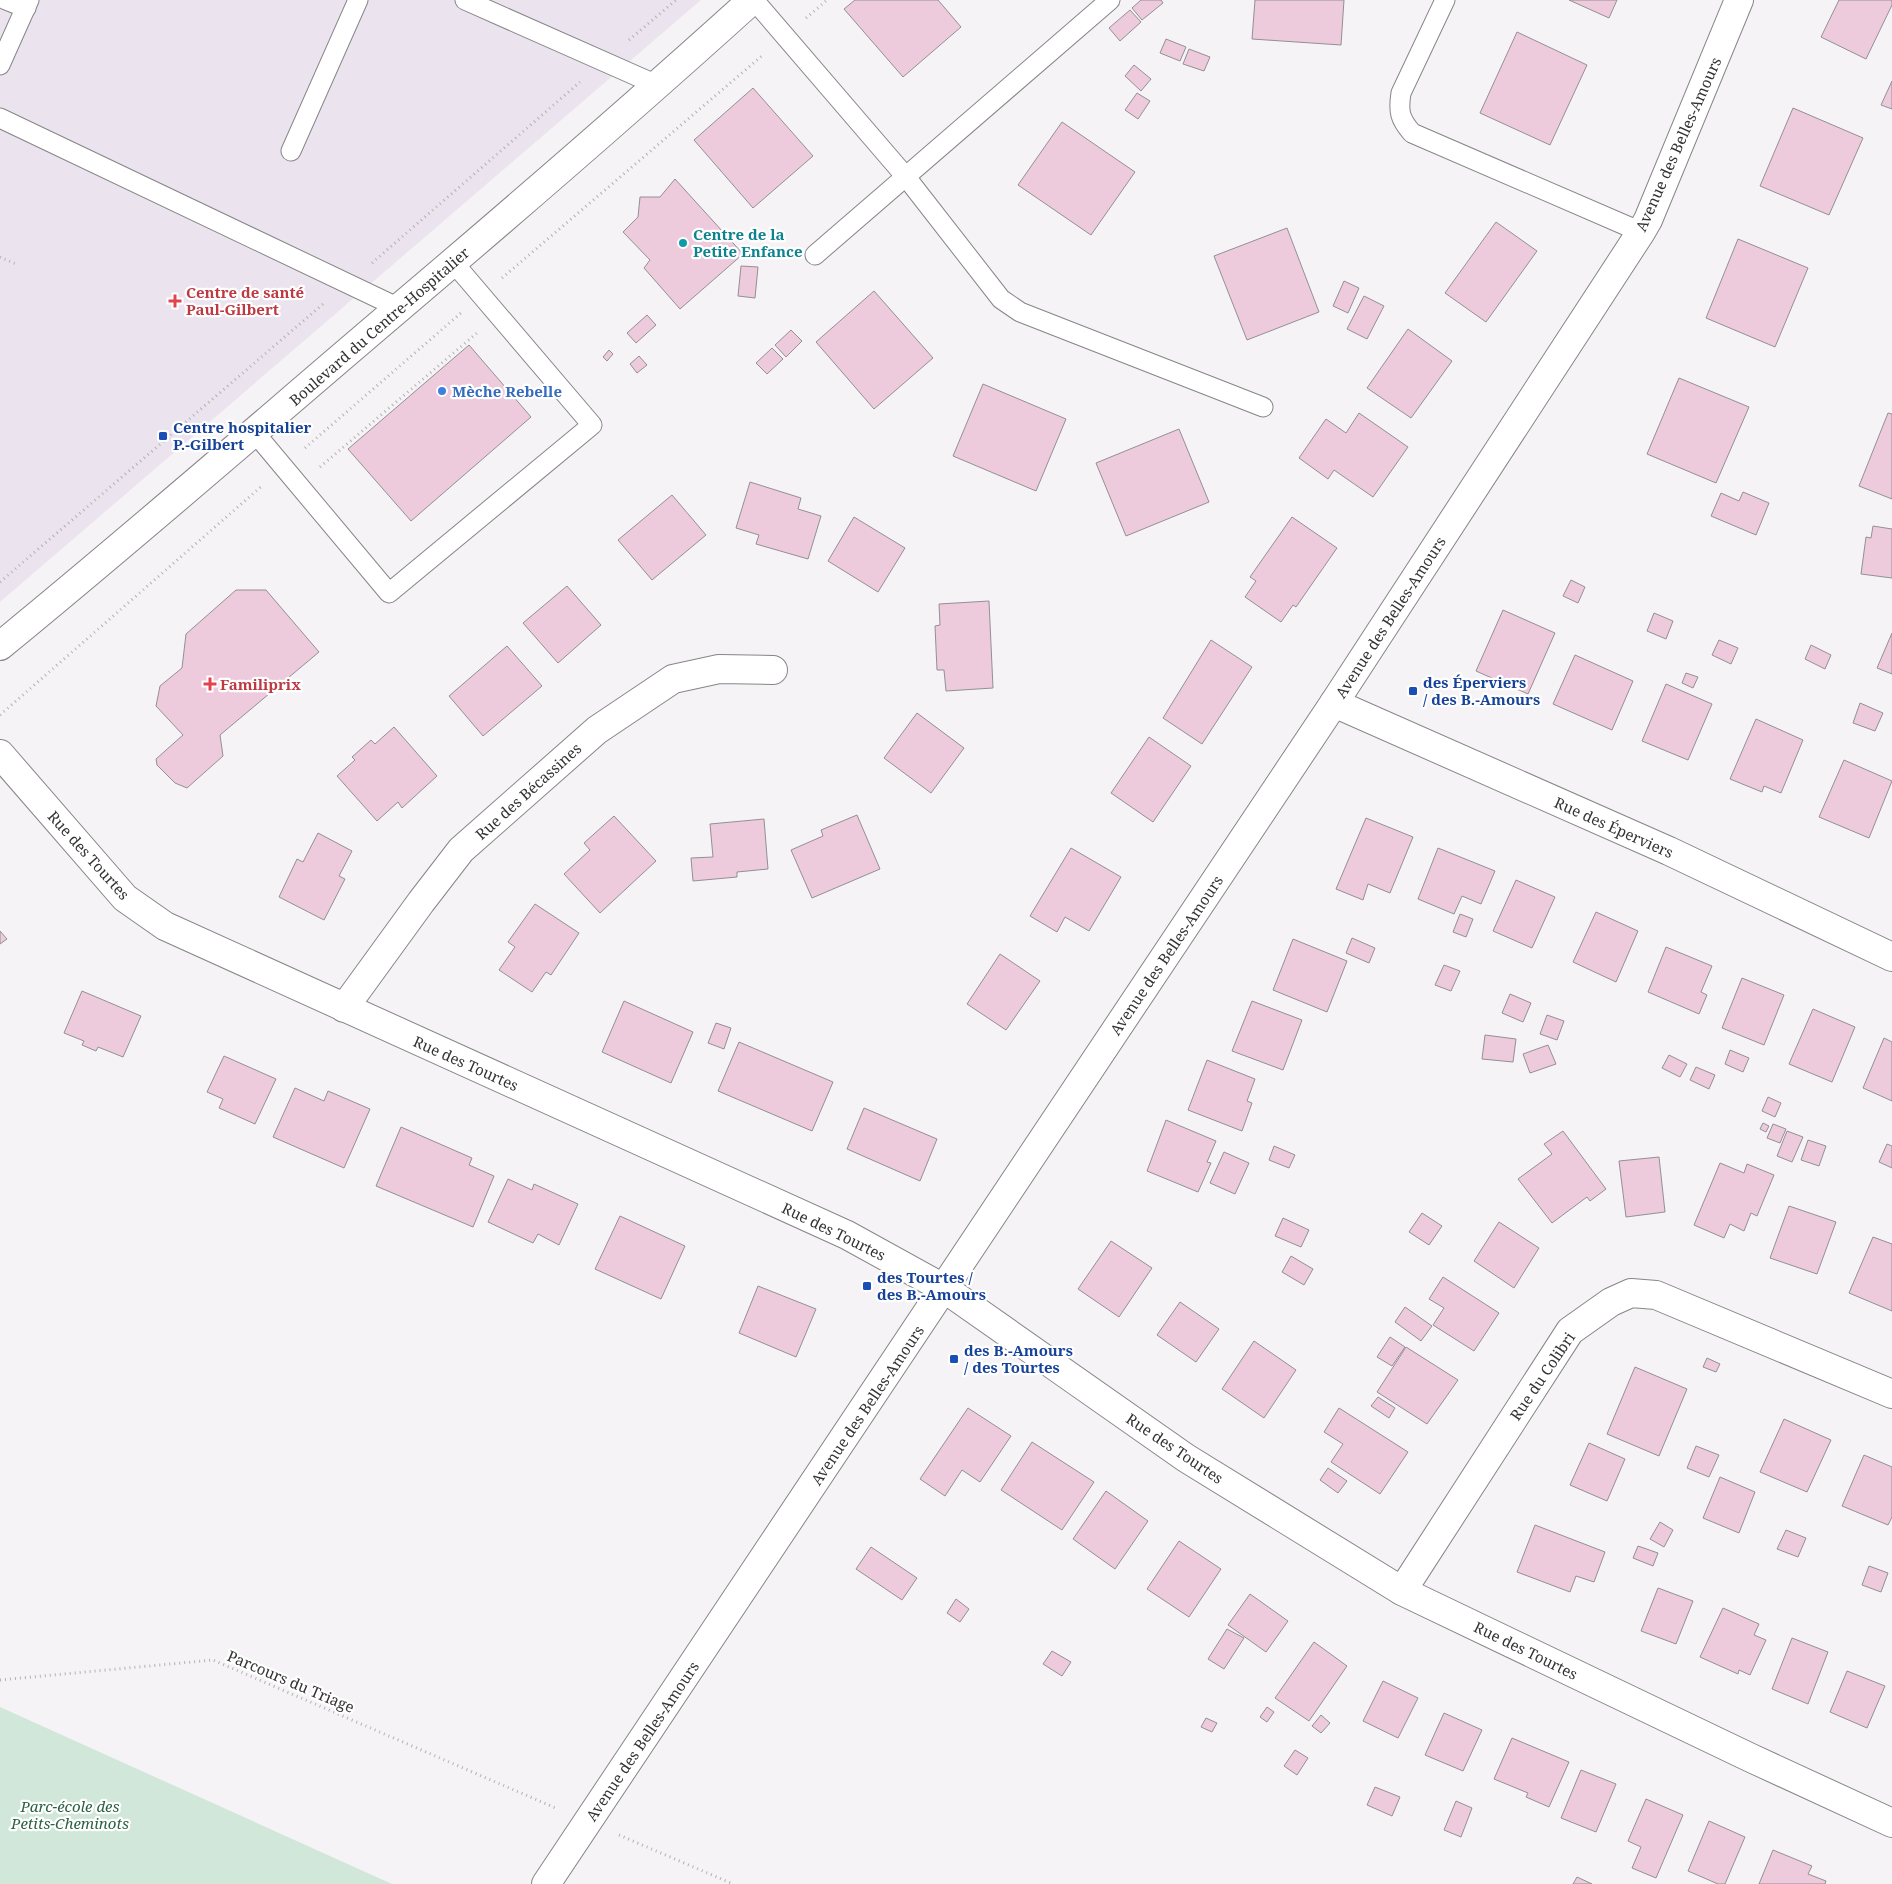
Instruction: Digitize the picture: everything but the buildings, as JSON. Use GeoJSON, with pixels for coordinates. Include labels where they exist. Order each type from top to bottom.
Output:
{"type":"FeatureCollection","features":[{"type":"Feature","properties":{"kind":"street","name":"Boulevard du Centre-Hospitalier"},"geometry":{"type":"LineString","coordinates":[[0,646],[255,433],[753,0]]}},
{"type":"Feature","properties":{"kind":"street","name":"Avenue des Belles-Amours"},"geometry":{"type":"LineString","coordinates":[[546,1884],[945,1289],[1334,703],[1641,232],[1648,220],[1740,0]]}},
{"type":"Feature","properties":{"kind":"street","name":"Rue des Bécassines"},"geometry":{"type":"LineString","coordinates":[[344,1008],[421,902],[462,850],[596,730],[673,679],[719,669],[773,670]]}},
{"type":"Feature","properties":{"kind":"street","name":"Rue des Éperviers"},"geometry":{"type":"LineString","coordinates":[[1334,703],[1669,851],[1892,957]]}},
{"type":"Feature","properties":{"kind":"street","name":"Rue des Tourtes"},"geometry":{"type":"LineString","coordinates":[[0,754],[125,898],[165,926],[847,1235],[945,1289],[1186,1458],[1402,1591],[1892,1823]]}},
{"type":"Feature","properties":{"kind":"street","name":"Rue du Colibri"},"geometry":{"type":"LineString","coordinates":[[1402,1591],[1570,1331],[1611,1302],[1631,1293],[1656,1295],[1892,1394]]}},
{"type":"Feature","properties":{"kind":"lane"},"geometry":{"type":"LineString","coordinates":[[0,65],[28,4],[6,0]]}},
{"type":"Feature","properties":{"kind":"lane"},"geometry":{"type":"LineString","coordinates":[[291,151],[358,0]]}},
{"type":"Feature","properties":{"kind":"lane"},"geometry":{"type":"LineString","coordinates":[[465,0],[657,85]]}},
{"type":"Feature","properties":{"kind":"lane"},"geometry":{"type":"LineString","coordinates":[[753,0],[906,177],[1001,299],[1020,312],[1264,407]]}},
{"type":"Feature","properties":{"kind":"lane"},"geometry":{"type":"LineString","coordinates":[[815,255],[1110,0]]}},
{"type":"Feature","properties":{"kind":"lane"},"geometry":{"type":"LineString","coordinates":[[1445,0],[1401,93],[1399,108],[1403,122],[1412,133],[1641,232]]}},
{"type":"Feature","properties":{"kind":"lane"},"geometry":{"type":"LineString","coordinates":[[5,124],[399,308]]}},
{"type":"Feature","properties":{"kind":"lane"},"geometry":{"type":"LineString","coordinates":[[255,433],[389,593],[592,425],[453,262]]}},
{"type":"Feature","properties":{"kind":"path"},"geometry":{"type":"LineString","coordinates":[[0,715],[481,296],[827,0]]}},
{"type":"Feature","properties":{"kind":"path"},"geometry":{"type":"LineString","coordinates":[[0,257],[16,264]]}},
{"type":"Feature","properties":{"kind":"path"},"geometry":{"type":"LineString","coordinates":[[313,473],[430,376],[478,332]]}},
{"type":"Feature","properties":{"kind":"path"},"geometry":{"type":"LineString","coordinates":[[382,414],[385,418]]}},
{"type":"Feature","properties":{"kind":"path","name":"Parcours du Triage"},"geometry":{"type":"LineString","coordinates":[[0,1680],[212,1660],[558,1808]]}},
{"type":"Feature","properties":{"kind":"path"},"geometry":{"type":"LineString","coordinates":[[618,1835],[733,1884]]}},
{"type":"Feature","properties":{"kind":"shaded area","name":"Centre de santé Paul-Gilbert"},"geometry":{"type":"Polygon","coordinates":[[[0,0],[701,0],[0,602],[0,0]]]}},
{"type":"Feature","properties":{"kind":"green space","name":"Parc-école des Petits-Cheminots"},"geometry":{"type":"Polygon","coordinates":[[[0,1707],[392,1884],[0,1884],[0,1707]]]}},
{"type":"Feature","properties":{"kind":"place","name":"Centre de la Petite Enfance"},"geometry":{"type":"Point","coordinates":[683,243]}},
{"type":"Feature","properties":{"kind":"place","name":"Centre de santé Paul-Gilbert"},"geometry":{"type":"Point","coordinates":[175,301]}},
{"type":"Feature","properties":{"kind":"place","name":"Mèche Rebelle"},"geometry":{"type":"Point","coordinates":[442,391]}},
{"type":"Feature","properties":{"kind":"place","name":"Centre hospitalier P.-Gilbert"},"geometry":{"type":"Point","coordinates":[163,436]}},
{"type":"Feature","properties":{"kind":"place","name":"Familiprix"},"geometry":{"type":"Point","coordinates":[210,684]}},
{"type":"Feature","properties":{"kind":"place","name":"des Éperviers / des B.-Amours"},"geometry":{"type":"Point","coordinates":[1413,691]}},
{"type":"Feature","properties":{"kind":"place","name":"des Tourtes / des B.-Amours"},"geometry":{"type":"Point","coordinates":[867,1286]}},
{"type":"Feature","properties":{"kind":"place","name":"des B.-Amours / des Tourtes"},"geometry":{"type":"Point","coordinates":[954,1359]}}]}
